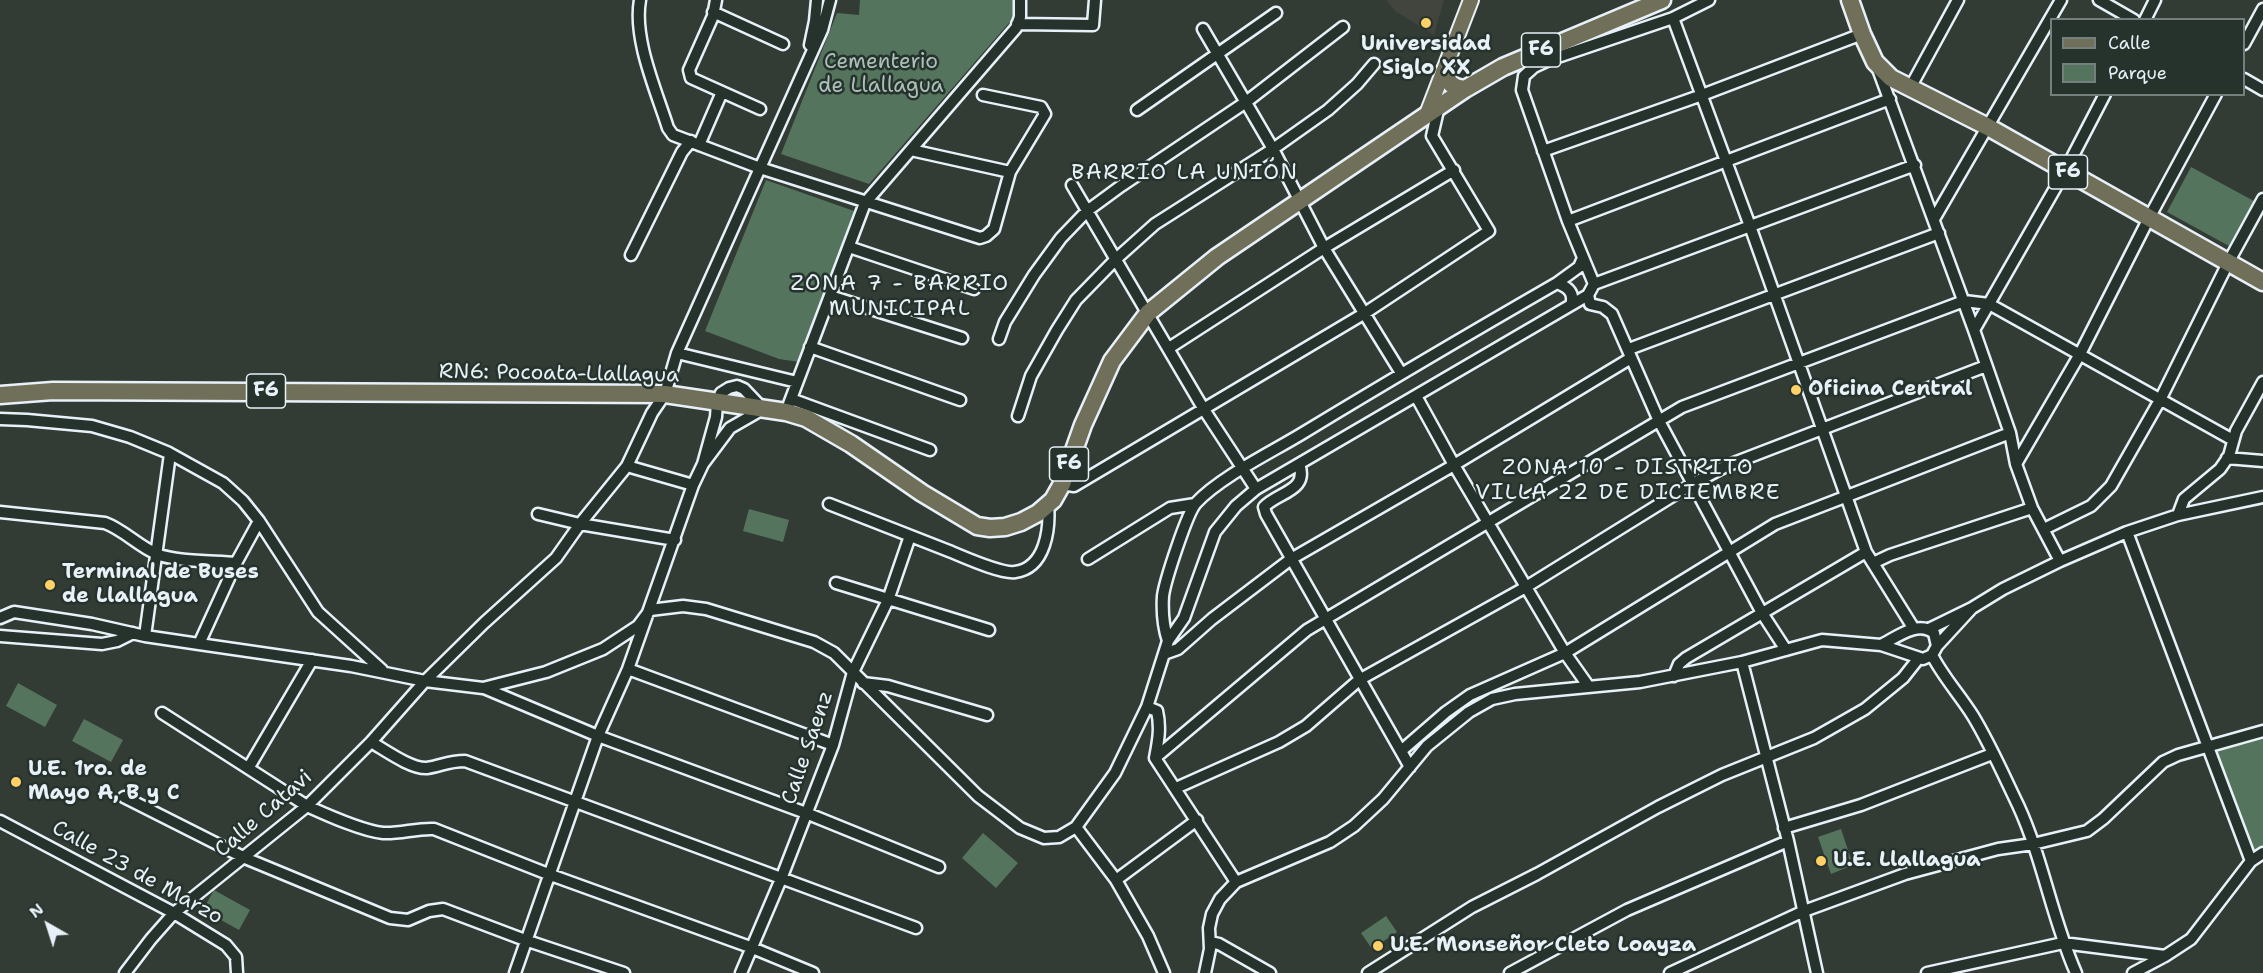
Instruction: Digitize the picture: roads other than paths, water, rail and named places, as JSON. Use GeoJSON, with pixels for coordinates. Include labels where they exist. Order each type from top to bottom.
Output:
{"type":"FeatureCollection","features":[{"type":"Feature","properties":{"kind":"highway","name":"RN6: Pocoata-Llallagua"},"geometry":{"type":"LineString","coordinates":[[0,395],[53,391],[620,393],[665,394],[715,403],[749,414],[788,406],[977,526],[990,528],[1021,522],[1038,513],[1048,504],[1062,484],[1083,425],[1112,361],[1148,313],[1217,257],[1465,89],[1512,63],[1662,0]]}},
{"type":"Feature","properties":{"kind":"highway","name":"F6"},"geometry":{"type":"LineString","coordinates":[[1850,0],[1875,62],[1891,78],[1988,127],[2263,282]]}},
{"type":"Feature","properties":{"kind":"highway"},"geometry":{"type":"LineString","coordinates":[[1444,72],[1449,84],[1465,89]]}},
{"type":"Feature","properties":{"kind":"main road"},"geometry":{"type":"LineString","coordinates":[[1433,110],[1444,72],[1471,0]]}},
{"type":"Feature","properties":{"kind":"street"},"geometry":{"type":"LineString","coordinates":[[640,0],[637,15],[639,33],[668,128],[673,135],[760,168],[865,203],[980,237],[986,236],[994,229],[1010,172],[1045,114],[1041,107],[983,95]]}},
{"type":"Feature","properties":{"kind":"street"},"geometry":{"type":"LineString","coordinates":[[716,0],[689,70],[690,78],[760,109]]}},
{"type":"Feature","properties":{"kind":"street"},"geometry":{"type":"LineString","coordinates":[[805,66],[817,0]]}},
{"type":"Feature","properties":{"kind":"street"},"geometry":{"type":"LineString","coordinates":[[805,66],[822,30],[830,0]]}},
{"type":"Feature","properties":{"kind":"street"},"geometry":{"type":"LineString","coordinates":[[930,450],[788,406],[865,203],[1017,24],[1020,17],[1020,0]]}},
{"type":"Feature","properties":{"kind":"street"},"geometry":{"type":"LineString","coordinates":[[1017,24],[1093,25],[1095,0]]}},
{"type":"Feature","properties":{"kind":"street"},"geometry":{"type":"LineString","coordinates":[[1594,284],[1568,221],[1522,90],[1524,76],[1534,67],[1549,60],[1673,18],[1709,0]]}},
{"type":"Feature","properties":{"kind":"street"},"geometry":{"type":"LineString","coordinates":[[1910,88],[1958,0]]}},
{"type":"Feature","properties":{"kind":"street"},"geometry":{"type":"LineString","coordinates":[[2051,18],[2061,0]]}},
{"type":"Feature","properties":{"kind":"street"},"geometry":{"type":"LineString","coordinates":[[2099,0],[2130,18]]}},
{"type":"Feature","properties":{"kind":"street"},"geometry":{"type":"LineString","coordinates":[[2146,18],[2156,0]]}},
{"type":"Feature","properties":{"kind":"street"},"geometry":{"type":"LineString","coordinates":[[2245,42],[2263,9]]}},
{"type":"Feature","properties":{"kind":"street"},"geometry":{"type":"LineString","coordinates":[[713,12],[783,44]]}},
{"type":"Feature","properties":{"kind":"street"},"geometry":{"type":"LineString","coordinates":[[1137,110],[1276,13]]}},
{"type":"Feature","properties":{"kind":"street"},"geometry":{"type":"LineString","coordinates":[[1673,18],[1866,552],[1912,630]]}},
{"type":"Feature","properties":{"kind":"street"},"geometry":{"type":"LineString","coordinates":[[1934,219],[2050,19]]}},
{"type":"Feature","properties":{"kind":"street"},"geometry":{"type":"LineString","coordinates":[[999,339],[1005,322],[1034,275],[1062,238],[1087,212],[1121,186],[1246,102],[1343,27]]}},
{"type":"Feature","properties":{"kind":"street"},"geometry":{"type":"LineString","coordinates":[[1203,29],[1273,149],[1324,248],[1401,373]]}},
{"type":"Feature","properties":{"kind":"street"},"geometry":{"type":"LineString","coordinates":[[1543,151],[1702,95],[1862,34]]}},
{"type":"Feature","properties":{"kind":"street"},"geometry":{"type":"LineString","coordinates":[[1875,62],[1964,301],[2010,433],[2016,464],[2032,508],[2060,561]]}},
{"type":"Feature","properties":{"kind":"street"},"geometry":{"type":"LineString","coordinates":[[1018,416],[1031,376],[1057,330],[1076,300],[1116,260],[1155,224],[1273,149],[1328,110],[1357,84],[1374,64]]}},
{"type":"Feature","properties":{"kind":"street","name":"Calle Catavi"},"geometry":{"type":"LineString","coordinates":[[125,973],[174,913],[307,806],[484,622],[556,558],[579,524],[627,466],[652,413],[665,394],[677,353],[805,66]]}},
{"type":"Feature","properties":{"kind":"street"},"geometry":{"type":"LineString","coordinates":[[2245,80],[2263,90]]}},
{"type":"Feature","properties":{"kind":"street"},"geometry":{"type":"LineString","coordinates":[[631,255],[682,152],[695,143],[722,92]]}},
{"type":"Feature","properties":{"kind":"street"},"geometry":{"type":"LineString","coordinates":[[1974,330],[2065,171],[2104,96]]}},
{"type":"Feature","properties":{"kind":"street"},"geometry":{"type":"LineString","coordinates":[[2016,464],[2080,354],[2149,218],[2215,96]]}},
{"type":"Feature","properties":{"kind":"street"},"geometry":{"type":"LineString","coordinates":[[1568,221],[1890,99]]}},
{"type":"Feature","properties":{"kind":"street"},"geometry":{"type":"LineString","coordinates":[[1062,484],[1074,486],[1365,314],[1489,231],[1432,136],[1433,110]]}},
{"type":"Feature","properties":{"kind":"street"},"geometry":{"type":"LineString","coordinates":[[911,150],[1010,172]]}},
{"type":"Feature","properties":{"kind":"street"},"geometry":{"type":"LineString","coordinates":[[483,688],[546,672],[603,649],[638,626],[650,610],[683,606],[706,609],[814,642],[834,653],[978,796],[1020,828],[1044,838],[1059,837],[1076,827],[1115,773],[1148,707],[1168,641],[1184,618],[1215,532],[1236,506],[1256,489],[1588,295],[1594,284],[1915,165]]}},
{"type":"Feature","properties":{"kind":"street"},"geometry":{"type":"LineString","coordinates":[[1169,348],[1324,248],[1454,170]]}},
{"type":"Feature","properties":{"kind":"street"},"geometry":{"type":"LineString","coordinates":[[1072,185],[1203,408],[1256,489]]}},
{"type":"Feature","properties":{"kind":"street"},"geometry":{"type":"LineString","coordinates":[[2044,529],[2091,506],[2111,486],[2160,400],[2228,263],[2263,199]]}},
{"type":"Feature","properties":{"kind":"street"},"geometry":{"type":"LineString","coordinates":[[1164,654],[1178,649],[1212,619],[1291,560],[1454,465],[1630,354],[1939,233]]}},
{"type":"Feature","properties":{"kind":"street"},"geometry":{"type":"LineString","coordinates":[[849,247],[974,290]]}},
{"type":"Feature","properties":{"kind":"street"},"geometry":{"type":"LineString","coordinates":[[1168,641],[1163,617],[1164,593],[1186,518],[1195,504],[1210,490],[1401,373],[1557,283],[1579,267],[1583,258]]}},
{"type":"Feature","properties":{"kind":"street"},"geometry":{"type":"LineString","coordinates":[[1557,283],[1570,291],[1573,299],[1570,305]]}},
{"type":"Feature","properties":{"kind":"street"},"geometry":{"type":"LineString","coordinates":[[1588,295],[1590,304],[1604,307],[1612,314],[1659,421],[1762,613],[1786,650]]}},
{"type":"Feature","properties":{"kind":"street"},"geometry":{"type":"LineString","coordinates":[[830,296],[962,338]]}},
{"type":"Feature","properties":{"kind":"street"},"geometry":{"type":"LineString","coordinates":[[1155,758],[1307,630],[1682,407],[1964,301],[1989,304],[2233,440]]}},
{"type":"Feature","properties":{"kind":"street"},"geometry":{"type":"LineString","coordinates":[[810,348],[960,400]]}},
{"type":"Feature","properties":{"kind":"street"},"geometry":{"type":"LineString","coordinates":[[677,353],[797,382]]}},
{"type":"Feature","properties":{"kind":"street"},"geometry":{"type":"LineString","coordinates":[[1176,788],[1279,742],[1306,726],[1359,680],[1526,587],[1692,484],[1726,466],[1986,366]]}},
{"type":"Feature","properties":{"kind":"street"},"geometry":{"type":"LineString","coordinates":[[2178,515],[2184,499],[2220,470],[2227,458],[2236,431],[2263,382]]}},
{"type":"Feature","properties":{"kind":"street"},"geometry":{"type":"LineString","coordinates":[[515,973],[598,736],[628,669],[693,485],[703,464],[730,428],[749,414],[751,401],[744,389],[737,386],[729,388],[715,403],[703,464]]}},
{"type":"Feature","properties":{"kind":"street"},"geometry":{"type":"LineString","coordinates":[[1416,396],[1565,653],[1589,687]]}},
{"type":"Feature","properties":{"kind":"street"},"geometry":{"type":"LineString","coordinates":[[0,419],[92,426],[130,437],[170,454],[223,483],[259,520],[318,612],[385,672]]}},
{"type":"Feature","properties":{"kind":"street"},"geometry":{"type":"LineString","coordinates":[[1401,751],[1446,712],[1470,695],[1565,653],[1775,525],[2010,433]]}},
{"type":"Feature","properties":{"kind":"street"},"geometry":{"type":"LineString","coordinates":[[139,634],[156,554],[170,454]]}},
{"type":"Feature","properties":{"kind":"street"},"geometry":{"type":"LineString","coordinates":[[2227,458],[2263,461]]}},
{"type":"Feature","properties":{"kind":"street"},"geometry":{"type":"LineString","coordinates":[[1299,464],[1302,473],[1301,480],[1296,486],[1269,501],[1264,507],[1291,560],[1410,767]]}},
{"type":"Feature","properties":{"kind":"street"},"geometry":{"type":"LineString","coordinates":[[627,466],[693,485]]}},
{"type":"Feature","properties":{"kind":"street"},"geometry":{"type":"LineString","coordinates":[[1929,629],[2060,561],[2127,532],[2178,515],[2263,497]]}},
{"type":"Feature","properties":{"kind":"street"},"geometry":{"type":"LineString","coordinates":[[829,504],[987,566],[1015,572],[1030,565],[1041,554],[1050,524],[1048,504]]}},
{"type":"Feature","properties":{"kind":"street"},"geometry":{"type":"LineString","coordinates":[[1088,559],[1170,508],[1195,504]]}},
{"type":"Feature","properties":{"kind":"street"},"geometry":{"type":"LineString","coordinates":[[1872,563],[2032,508]]}},
{"type":"Feature","properties":{"kind":"street"},"geometry":{"type":"LineString","coordinates":[[0,513],[105,523],[119,528],[156,554],[236,563]]}},
{"type":"Feature","properties":{"kind":"street"},"geometry":{"type":"LineString","coordinates":[[538,514],[579,524],[675,540]]}},
{"type":"Feature","properties":{"kind":"street"},"geometry":{"type":"LineString","coordinates":[[199,644],[236,563],[259,520]]}},
{"type":"Feature","properties":{"kind":"street"},"geometry":{"type":"LineString","coordinates":[[2127,532],[2251,861]]}},
{"type":"Feature","properties":{"kind":"street","name":"Calle Saenz"},"geometry":{"type":"LineString","coordinates":[[741,973],[750,947],[781,879],[833,745],[853,672],[888,600],[910,536]]}},
{"type":"Feature","properties":{"kind":"street"},"geometry":{"type":"LineString","coordinates":[[1674,676],[1679,664],[1686,658],[1866,552]]}},
{"type":"Feature","properties":{"kind":"street"},"geometry":{"type":"LineString","coordinates":[[836,583],[989,630]]}},
{"type":"Feature","properties":{"kind":"street"},"geometry":{"type":"LineString","coordinates":[[1205,973],[1212,915],[1220,899],[1236,882],[1330,842],[1354,826],[1383,799],[1427,746],[1469,712],[1492,699],[1515,694],[1640,682],[1674,676],[1742,662],[1822,640],[1881,645],[1914,657],[1935,651],[1972,608]]}},
{"type":"Feature","properties":{"kind":"street"},"geometry":{"type":"LineString","coordinates":[[0,618],[14,612],[199,644],[385,672],[425,681],[483,688],[598,736],[806,813],[939,867]]}},
{"type":"Feature","properties":{"kind":"street"},"geometry":{"type":"LineString","coordinates":[[1881,645],[1919,627],[1929,629],[1934,633],[1939,669],[1972,715],[2019,807],[2033,844],[2063,943],[2076,973]]}},
{"type":"Feature","properties":{"kind":"street"},"geometry":{"type":"LineString","coordinates":[[1912,630],[1906,639],[1906,648],[1914,657]]}},
{"type":"Feature","properties":{"kind":"street"},"geometry":{"type":"LineString","coordinates":[[0,636],[102,644],[139,634]]}},
{"type":"Feature","properties":{"kind":"street"},"geometry":{"type":"LineString","coordinates":[[1368,973],[1472,907],[1712,780],[1814,738],[1865,709],[1903,678],[1914,657]]}},
{"type":"Feature","properties":{"kind":"street"},"geometry":{"type":"LineString","coordinates":[[249,767],[312,660]]}},
{"type":"Feature","properties":{"kind":"street"},"geometry":{"type":"LineString","coordinates":[[1742,662],[1788,841],[1817,973]]}},
{"type":"Feature","properties":{"kind":"street"},"geometry":{"type":"LineString","coordinates":[[628,669],[833,745]]}},
{"type":"Feature","properties":{"kind":"street"},"geometry":{"type":"LineString","coordinates":[[863,683],[888,686],[987,715]]}},
{"type":"Feature","properties":{"kind":"street"},"geometry":{"type":"LineString","coordinates":[[1148,707],[1157,711],[1159,717],[1160,736],[1155,758],[1236,882]]}},
{"type":"Feature","properties":{"kind":"street"},"geometry":{"type":"LineString","coordinates":[[162,712],[307,806],[327,815],[381,833],[399,833],[423,828],[434,829],[549,874],[750,947],[813,973]]}},
{"type":"Feature","properties":{"kind":"street"},"geometry":{"type":"LineString","coordinates":[[1670,973],[1804,911],[1932,865],[2086,831],[2103,819],[2163,762],[2263,731]]}},
{"type":"Feature","properties":{"kind":"street"},"geometry":{"type":"LineString","coordinates":[[371,742],[416,767],[428,768],[451,761],[465,761],[916,928]]}},
{"type":"Feature","properties":{"kind":"street"},"geometry":{"type":"LineString","coordinates":[[1784,828],[1861,805],[1992,754]]}},
{"type":"Feature","properties":{"kind":"street"},"geometry":{"type":"LineString","coordinates":[[124,797],[245,858],[390,918],[408,920],[429,911],[443,909],[525,940],[624,973]]}},
{"type":"Feature","properties":{"kind":"street"},"geometry":{"type":"LineString","coordinates":[[1116,880],[1197,820]]}},
{"type":"Feature","properties":{"kind":"street","name":"Calle 23 de Marzo"},"geometry":{"type":"LineString","coordinates":[[0,821],[174,913],[230,948],[236,957],[237,973]]}},
{"type":"Feature","properties":{"kind":"street"},"geometry":{"type":"LineString","coordinates":[[1076,827],[1092,845],[1116,880],[1148,936],[1164,973]]}},
{"type":"Feature","properties":{"kind":"street"},"geometry":{"type":"LineString","coordinates":[[1510,973],[1627,910],[1788,841]]}},
{"type":"Feature","properties":{"kind":"street"},"geometry":{"type":"LineString","coordinates":[[2133,973],[2191,939],[2251,861],[2263,852]]}},
{"type":"Feature","properties":{"kind":"street"},"geometry":{"type":"LineString","coordinates":[[1210,942],[1219,944],[1270,973]]}},
{"type":"Feature","properties":{"kind":"street"},"geometry":{"type":"LineString","coordinates":[[1927,973],[2063,943],[2165,956]]}},
{"type":"Feature","properties":{"kind":"place","name":"Universidad Siglo XX"},"geometry":{"type":"Point","coordinates":[1426,23]}},
{"type":"Feature","properties":{"kind":"place","name":"Oficina Central"},"geometry":{"type":"Point","coordinates":[1796,390]}},
{"type":"Feature","properties":{"kind":"place","name":"Terminal de Buses de Llallagua"},"geometry":{"type":"Point","coordinates":[50,585]}},
{"type":"Feature","properties":{"kind":"place","name":"U.E. 1ro. de Mayo A, B y C"},"geometry":{"type":"Point","coordinates":[16,782]}},
{"type":"Feature","properties":{"kind":"place","name":"U.E. Llallagua"},"geometry":{"type":"Point","coordinates":[1821,861]}},
{"type":"Feature","properties":{"kind":"place","name":"U.E. Monseñor Cleto Loayza"},"geometry":{"type":"Point","coordinates":[1378,946]}},
{"type":"Feature","properties":{"kind":"district","name":"BARRIO LA UNIÓN"},"geometry":{"type":"Point","coordinates":[1185,173]}},
{"type":"Feature","properties":{"kind":"district","name":"ZONA 7 - BARRIO MUNICIPAL"},"geometry":{"type":"Point","coordinates":[900,296]}},
{"type":"Feature","properties":{"kind":"district","name":"ZONA 10 - DISTRITO VILLA 22 DE DICIEMBRE"},"geometry":{"type":"Point","coordinates":[1628,480]}},
{"type":"Feature","properties":{"kind":"park label","name":"Cementerio de Llallagua"},"geometry":{"type":"Point","coordinates":[881,75]}}]}
